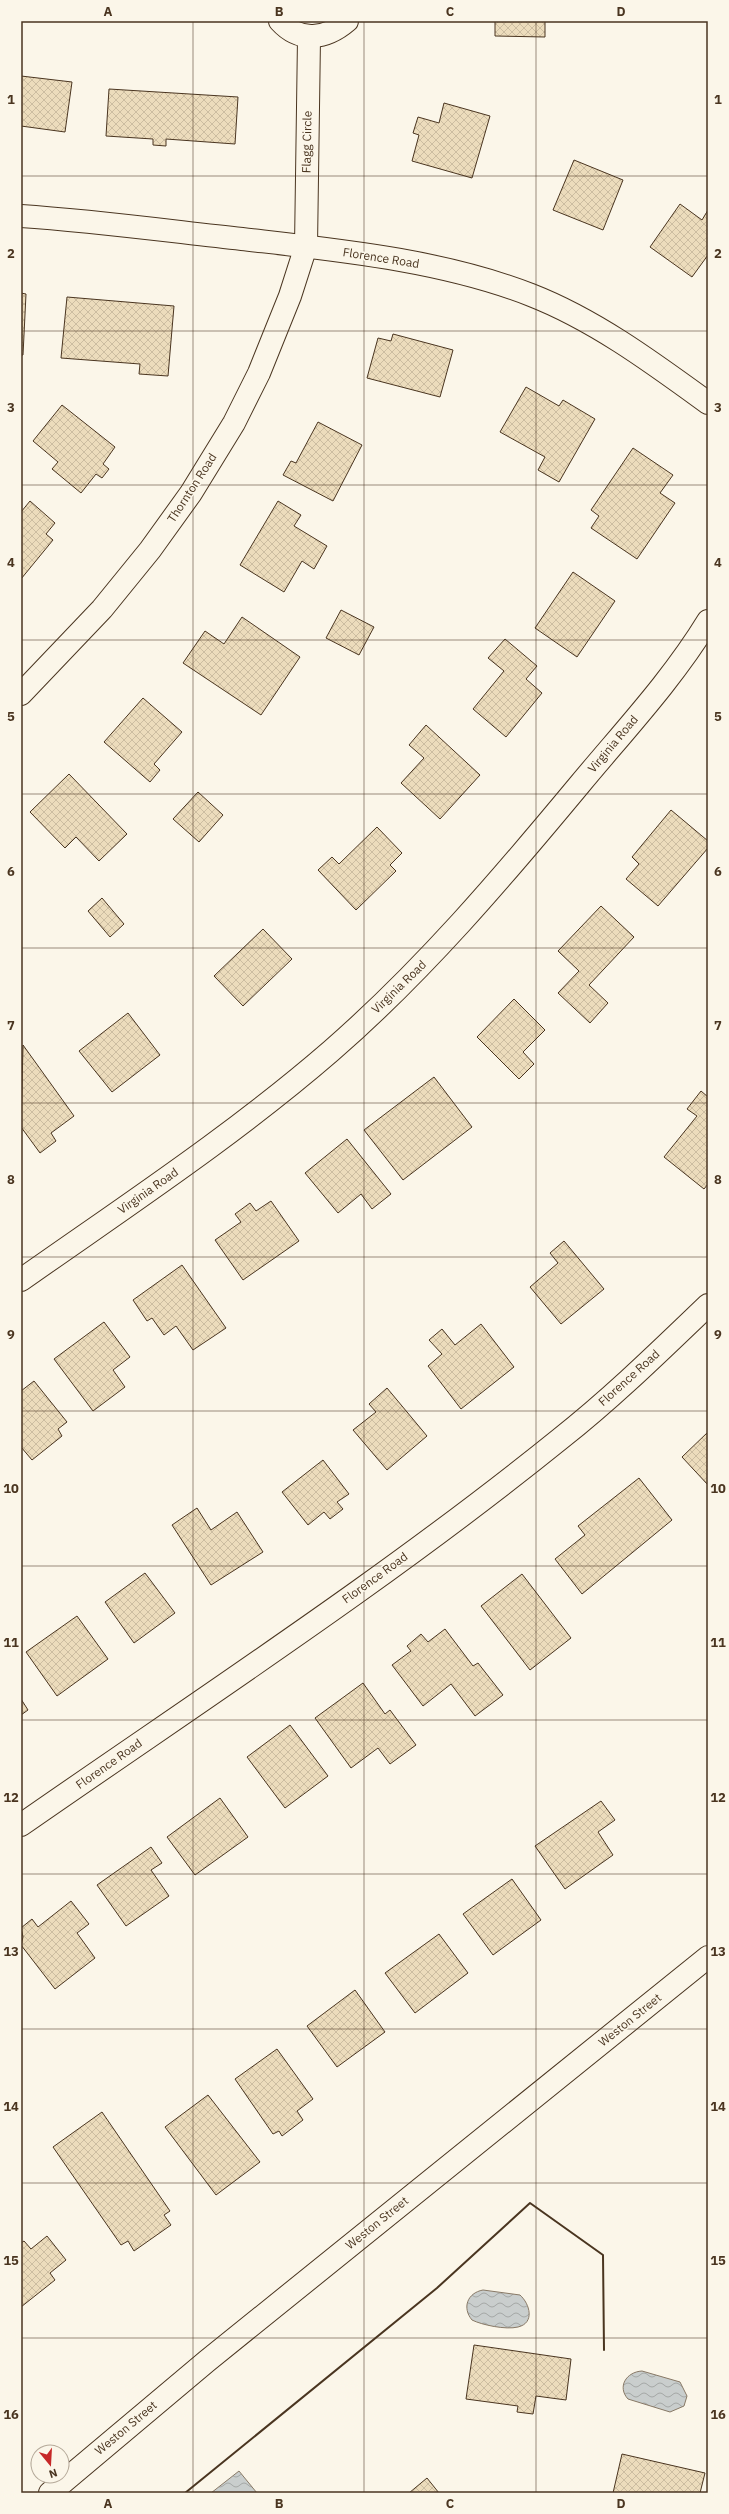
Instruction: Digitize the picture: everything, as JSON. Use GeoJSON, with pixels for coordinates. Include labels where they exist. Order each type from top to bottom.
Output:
{"type":"FeatureCollection","features":[{"type":"Feature","properties":{"kind":"street"},"geometry":{"type":"LineString","coordinates":[[280,21],[285,27],[309,38],[336,31],[347,21]]}},
{"type":"Feature","properties":{"kind":"street","name":"Flagg Circle"},"geometry":{"type":"LineString","coordinates":[[306,246],[309,38]]}},
{"type":"Feature","properties":{"kind":"street","name":"Florence Road"},"geometry":{"type":"LineString","coordinates":[[21,216],[306,246],[465,274],[532,295],[566,310],[625,346],[708,403]]}},
{"type":"Feature","properties":{"kind":"street","name":"Thornton Road"},"geometry":{"type":"LineString","coordinates":[[21,694],[102,609],[150,550],[191,492],[234,423],[259,373],[290,296],[306,246]]}},
{"type":"Feature","properties":{"kind":"street","name":"Virginia Road"},"geometry":{"type":"LineString","coordinates":[[21,1280],[227,1135],[333,1049],[391,995],[441,945],[523,852],[664,683],[708,622]]}},
{"type":"Feature","properties":{"kind":"street","name":"Florence Road"},"geometry":{"type":"LineString","coordinates":[[21,1826],[365,1586],[470,1509],[562,1438],[645,1365],[708,1305]]}},
{"type":"Feature","properties":{"kind":"street","name":"Weston Street"},"geometry":{"type":"LineString","coordinates":[[50,2493],[206,2361],[708,1957]]}},
{"type":"Feature","properties":{"kind":"water"},"geometry":{"type":"Polygon","coordinates":[[[483,2290],[520,2295],[528,2308],[529,2317],[527,2322],[518,2327],[507,2328],[488,2325],[472,2320],[467,2311],[468,2302],[473,2294],[483,2290]]]}},
{"type":"Feature","properties":{"kind":"water"},"geometry":{"type":"Polygon","coordinates":[[[642,2371],[680,2382],[687,2396],[684,2406],[670,2412],[628,2399],[623,2390],[625,2381],[632,2374],[642,2371]]]}},
{"type":"Feature","properties":{"kind":"water"},"geometry":{"type":"Polygon","coordinates":[[[239,2471],[257,2493],[211,2493],[239,2471]]]}},
{"type":"Feature","properties":{"kind":"building"},"geometry":{"type":"Polygon","coordinates":[[[495,21],[545,21],[545,37],[495,36],[495,21]]]}},
{"type":"Feature","properties":{"kind":"building"},"geometry":{"type":"Polygon","coordinates":[[[21,76],[72,82],[65,132],[21,126],[21,76]]]}},
{"type":"Feature","properties":{"kind":"building"},"geometry":{"type":"Polygon","coordinates":[[[109,89],[238,97],[235,144],[166,139],[166,146],[153,145],[153,139],[106,136],[109,89]]]}},
{"type":"Feature","properties":{"kind":"building"},"geometry":{"type":"Polygon","coordinates":[[[444,103],[490,116],[472,178],[412,161],[419,135],[413,133],[418,117],[439,123],[444,103]]]}},
{"type":"Feature","properties":{"kind":"building"},"geometry":{"type":"Polygon","coordinates":[[[574,160],[623,180],[603,230],[553,210],[574,160]]]}},
{"type":"Feature","properties":{"kind":"building"},"geometry":{"type":"Polygon","coordinates":[[[680,204],[702,220],[708,210],[708,255],[692,277],[650,247],[680,204]]]}},
{"type":"Feature","properties":{"kind":"building"},"geometry":{"type":"Polygon","coordinates":[[[21,293],[26,294],[23,355],[21,355],[21,293]]]}},
{"type":"Feature","properties":{"kind":"building"},"geometry":{"type":"Polygon","coordinates":[[[67,297],[174,306],[168,376],[139,374],[140,364],[61,358],[67,297]]]}},
{"type":"Feature","properties":{"kind":"building"},"geometry":{"type":"Polygon","coordinates":[[[393,334],[453,350],[440,397],[367,378],[378,338],[391,341],[393,334]]]}},
{"type":"Feature","properties":{"kind":"building"},"geometry":{"type":"Polygon","coordinates":[[[526,387],[559,406],[563,400],[595,419],[559,482],[538,470],[545,457],[500,432],[526,387]]]}},
{"type":"Feature","properties":{"kind":"building"},"geometry":{"type":"Polygon","coordinates":[[[62,405],[115,447],[103,464],[109,469],[102,478],[96,474],[81,493],[52,469],[58,462],[33,441],[62,405]]]}},
{"type":"Feature","properties":{"kind":"building"},"geometry":{"type":"Polygon","coordinates":[[[318,422],[362,445],[333,501],[283,475],[291,461],[296,463],[318,422]]]}},
{"type":"Feature","properties":{"kind":"building"},"geometry":{"type":"Polygon","coordinates":[[[633,448],[673,475],[660,493],[675,503],[637,559],[591,528],[599,516],[591,510],[633,448]]]}},
{"type":"Feature","properties":{"kind":"building"},"geometry":{"type":"Polygon","coordinates":[[[30,501],[55,523],[46,534],[53,540],[21,579],[21,512],[30,501]]]}},
{"type":"Feature","properties":{"kind":"building"},"geometry":{"type":"Polygon","coordinates":[[[278,501],[301,515],[294,526],[327,546],[314,569],[302,561],[284,592],[240,565],[278,501]]]}},
{"type":"Feature","properties":{"kind":"building"},"geometry":{"type":"Polygon","coordinates":[[[573,572],[615,601],[577,657],[535,628],[573,572]]]}},
{"type":"Feature","properties":{"kind":"building"},"geometry":{"type":"Polygon","coordinates":[[[341,610],[374,627],[359,655],[326,638],[341,610]]]}},
{"type":"Feature","properties":{"kind":"building"},"geometry":{"type":"Polygon","coordinates":[[[242,617],[300,657],[261,715],[183,663],[205,631],[224,644],[242,617]]]}},
{"type":"Feature","properties":{"kind":"building"},"geometry":{"type":"Polygon","coordinates":[[[505,639],[537,666],[526,679],[542,693],[506,737],[473,709],[504,671],[488,658],[505,639]]]}},
{"type":"Feature","properties":{"kind":"building"},"geometry":{"type":"Polygon","coordinates":[[[143,698],[182,732],[154,764],[160,770],[150,782],[104,742],[143,698]]]}},
{"type":"Feature","properties":{"kind":"building"},"geometry":{"type":"Polygon","coordinates":[[[426,725],[480,775],[440,819],[401,783],[424,758],[409,745],[426,725]]]}},
{"type":"Feature","properties":{"kind":"building"},"geometry":{"type":"Polygon","coordinates":[[[69,774],[127,834],[99,861],[76,837],[65,848],[30,812],[69,774]]]}},
{"type":"Feature","properties":{"kind":"building"},"geometry":{"type":"Polygon","coordinates":[[[198,792],[223,815],[199,842],[173,819],[198,792]]]}},
{"type":"Feature","properties":{"kind":"building"},"geometry":{"type":"Polygon","coordinates":[[[671,810],[708,841],[708,848],[658,906],[626,879],[639,864],[632,857],[671,810]]]}},
{"type":"Feature","properties":{"kind":"building"},"geometry":{"type":"Polygon","coordinates":[[[377,827],[402,853],[390,865],[396,871],[356,910],[318,870],[332,857],[339,864],[377,827]]]}},
{"type":"Feature","properties":{"kind":"building"},"geometry":{"type":"Polygon","coordinates":[[[102,898],[124,924],[110,937],[88,911],[102,898]]]}},
{"type":"Feature","properties":{"kind":"building"},"geometry":{"type":"Polygon","coordinates":[[[601,906],[634,937],[589,985],[608,1003],[590,1023],[558,993],[579,971],[558,951],[601,906]]]}},
{"type":"Feature","properties":{"kind":"building"},"geometry":{"type":"Polygon","coordinates":[[[263,929],[292,959],[243,1006],[214,976],[263,929]]]}},
{"type":"Feature","properties":{"kind":"building"},"geometry":{"type":"Polygon","coordinates":[[[514,999],[545,1030],[523,1052],[534,1064],[519,1079],[477,1037],[514,999]]]}},
{"type":"Feature","properties":{"kind":"building"},"geometry":{"type":"Polygon","coordinates":[[[128,1013],[160,1055],[112,1092],[79,1051],[128,1013]]]}},
{"type":"Feature","properties":{"kind":"building"},"geometry":{"type":"Polygon","coordinates":[[[23,1045],[74,1116],[51,1133],[56,1141],[40,1153],[21,1127],[23,1045]]]}},
{"type":"Feature","properties":{"kind":"building"},"geometry":{"type":"Polygon","coordinates":[[[434,1077],[472,1127],[403,1180],[364,1130],[434,1077]]]}},
{"type":"Feature","properties":{"kind":"building"},"geometry":{"type":"Polygon","coordinates":[[[701,1091],[708,1097],[708,1184],[704,1189],[664,1157],[697,1116],[687,1109],[701,1091]]]}},
{"type":"Feature","properties":{"kind":"building"},"geometry":{"type":"Polygon","coordinates":[[[347,1139],[391,1194],[372,1209],[361,1194],[338,1213],[305,1173],[347,1139]]]}},
{"type":"Feature","properties":{"kind":"building"},"geometry":{"type":"Polygon","coordinates":[[[271,1201],[299,1241],[243,1280],[215,1240],[241,1222],[235,1214],[250,1203],[256,1211],[271,1201]]]}},
{"type":"Feature","properties":{"kind":"building"},"geometry":{"type":"Polygon","coordinates":[[[564,1241],[604,1289],[561,1324],[530,1287],[558,1263],[550,1253],[564,1241]]]}},
{"type":"Feature","properties":{"kind":"building"},"geometry":{"type":"Polygon","coordinates":[[[182,1265],[226,1328],[193,1350],[176,1326],[164,1335],[152,1318],[147,1321],[133,1300],[182,1265]]]}},
{"type":"Feature","properties":{"kind":"building"},"geometry":{"type":"Polygon","coordinates":[[[104,1322],[130,1357],[113,1370],[125,1387],[93,1411],[54,1359],[104,1322]]]}},
{"type":"Feature","properties":{"kind":"building"},"geometry":{"type":"Polygon","coordinates":[[[481,1324],[514,1367],[461,1409],[428,1366],[442,1354],[429,1340],[442,1329],[455,1345],[481,1324]]]}},
{"type":"Feature","properties":{"kind":"building"},"geometry":{"type":"Polygon","coordinates":[[[34,1381],[67,1422],[58,1429],[62,1436],[32,1460],[21,1447],[21,1391],[34,1381]]]}},
{"type":"Feature","properties":{"kind":"building"},"geometry":{"type":"Polygon","coordinates":[[[387,1388],[427,1436],[387,1470],[353,1430],[376,1412],[369,1404],[387,1388]]]}},
{"type":"Feature","properties":{"kind":"building"},"geometry":{"type":"Polygon","coordinates":[[[708,1432],[708,1485],[682,1457],[708,1432]]]}},
{"type":"Feature","properties":{"kind":"building"},"geometry":{"type":"Polygon","coordinates":[[[323,1460],[349,1494],[337,1502],[343,1509],[330,1519],[324,1512],[308,1525],[282,1492],[323,1460]]]}},
{"type":"Feature","properties":{"kind":"building"},"geometry":{"type":"Polygon","coordinates":[[[639,1478],[672,1520],[582,1594],[555,1559],[585,1535],[578,1526],[639,1478]]]}},
{"type":"Feature","properties":{"kind":"building"},"geometry":{"type":"Polygon","coordinates":[[[197,1508],[211,1530],[237,1512],[263,1552],[211,1585],[172,1525],[197,1508]]]}},
{"type":"Feature","properties":{"kind":"building"},"geometry":{"type":"Polygon","coordinates":[[[145,1573],[175,1613],[134,1643],[105,1602],[145,1573]]]}},
{"type":"Feature","properties":{"kind":"building"},"geometry":{"type":"Polygon","coordinates":[[[522,1574],[571,1638],[530,1670],[481,1606],[522,1574]]]}},
{"type":"Feature","properties":{"kind":"building"},"geometry":{"type":"Polygon","coordinates":[[[77,1616],[108,1659],[57,1696],[26,1652],[77,1616]]]}},
{"type":"Feature","properties":{"kind":"building"},"geometry":{"type":"Polygon","coordinates":[[[445,1629],[473,1666],[478,1663],[503,1695],[475,1716],[451,1684],[423,1706],[392,1665],[411,1651],[407,1646],[421,1634],[428,1642],[445,1629]]]}},
{"type":"Feature","properties":{"kind":"building"},"geometry":{"type":"Polygon","coordinates":[[[363,1683],[385,1714],[390,1710],[416,1745],[390,1764],[378,1748],[351,1768],[315,1718],[363,1683]]]}},
{"type":"Feature","properties":{"kind":"building"},"geometry":{"type":"Polygon","coordinates":[[[21,1699],[28,1710],[21,1715],[21,1699]]]}},
{"type":"Feature","properties":{"kind":"building"},"geometry":{"type":"Polygon","coordinates":[[[290,1725],[328,1776],[285,1808],[247,1757],[290,1725]]]}},
{"type":"Feature","properties":{"kind":"building"},"geometry":{"type":"Polygon","coordinates":[[[220,1798],[248,1837],[195,1875],[167,1837],[220,1798]]]}},
{"type":"Feature","properties":{"kind":"building"},"geometry":{"type":"Polygon","coordinates":[[[601,1801],[615,1820],[598,1832],[613,1855],[565,1889],[535,1846],[601,1801]]]}},
{"type":"Feature","properties":{"kind":"building"},"geometry":{"type":"Polygon","coordinates":[[[151,1847],[162,1863],[151,1870],[169,1896],[126,1926],[97,1885],[151,1847]]]}},
{"type":"Feature","properties":{"kind":"building"},"geometry":{"type":"Polygon","coordinates":[[[512,1879],[541,1920],[493,1955],[463,1914],[512,1879]]]}},
{"type":"Feature","properties":{"kind":"building"},"geometry":{"type":"Polygon","coordinates":[[[71,1901],[89,1924],[77,1933],[95,1958],[55,1989],[21,1945],[23,1937],[21,1928],[32,1919],[38,1927],[71,1901]]]}},
{"type":"Feature","properties":{"kind":"building"},"geometry":{"type":"Polygon","coordinates":[[[439,1934],[468,1973],[415,2013],[385,1973],[439,1934]]]}},
{"type":"Feature","properties":{"kind":"building"},"geometry":{"type":"Polygon","coordinates":[[[355,1990],[385,2032],[337,2067],[307,2026],[355,1990]]]}},
{"type":"Feature","properties":{"kind":"building"},"geometry":{"type":"Polygon","coordinates":[[[277,2049],[313,2099],[297,2111],[303,2120],[282,2136],[279,2131],[273,2134],[235,2079],[277,2049]]]}},
{"type":"Feature","properties":{"kind":"building"},"geometry":{"type":"Polygon","coordinates":[[[208,2095],[260,2162],[216,2195],[165,2127],[208,2095]]]}},
{"type":"Feature","properties":{"kind":"building"},"geometry":{"type":"Polygon","coordinates":[[[102,2112],[170,2211],[164,2215],[171,2225],[134,2251],[128,2241],[121,2245],[53,2147],[102,2112]]]}},
{"type":"Feature","properties":{"kind":"building"},"geometry":{"type":"Polygon","coordinates":[[[47,2236],[66,2260],[50,2273],[55,2280],[21,2307],[21,2243],[24,2241],[31,2249],[47,2236]]]}},
{"type":"Feature","properties":{"kind":"building"},"geometry":{"type":"Polygon","coordinates":[[[474,2345],[571,2359],[566,2400],[536,2396],[533,2414],[517,2412],[518,2406],[466,2399],[474,2345]]]}},
{"type":"Feature","properties":{"kind":"building"},"geometry":{"type":"Polygon","coordinates":[[[622,2454],[705,2473],[700,2493],[613,2493],[622,2454]]]}},
{"type":"Feature","properties":{"kind":"building"},"geometry":{"type":"Polygon","coordinates":[[[427,2478],[439,2493],[409,2493],[427,2478]]]}},
{"type":"Feature","properties":{"kind":"wall"},"geometry":{"type":"LineString","coordinates":[[185,2493],[437,2288],[530,2203],[603,2255],[604,2350]]}}]}
